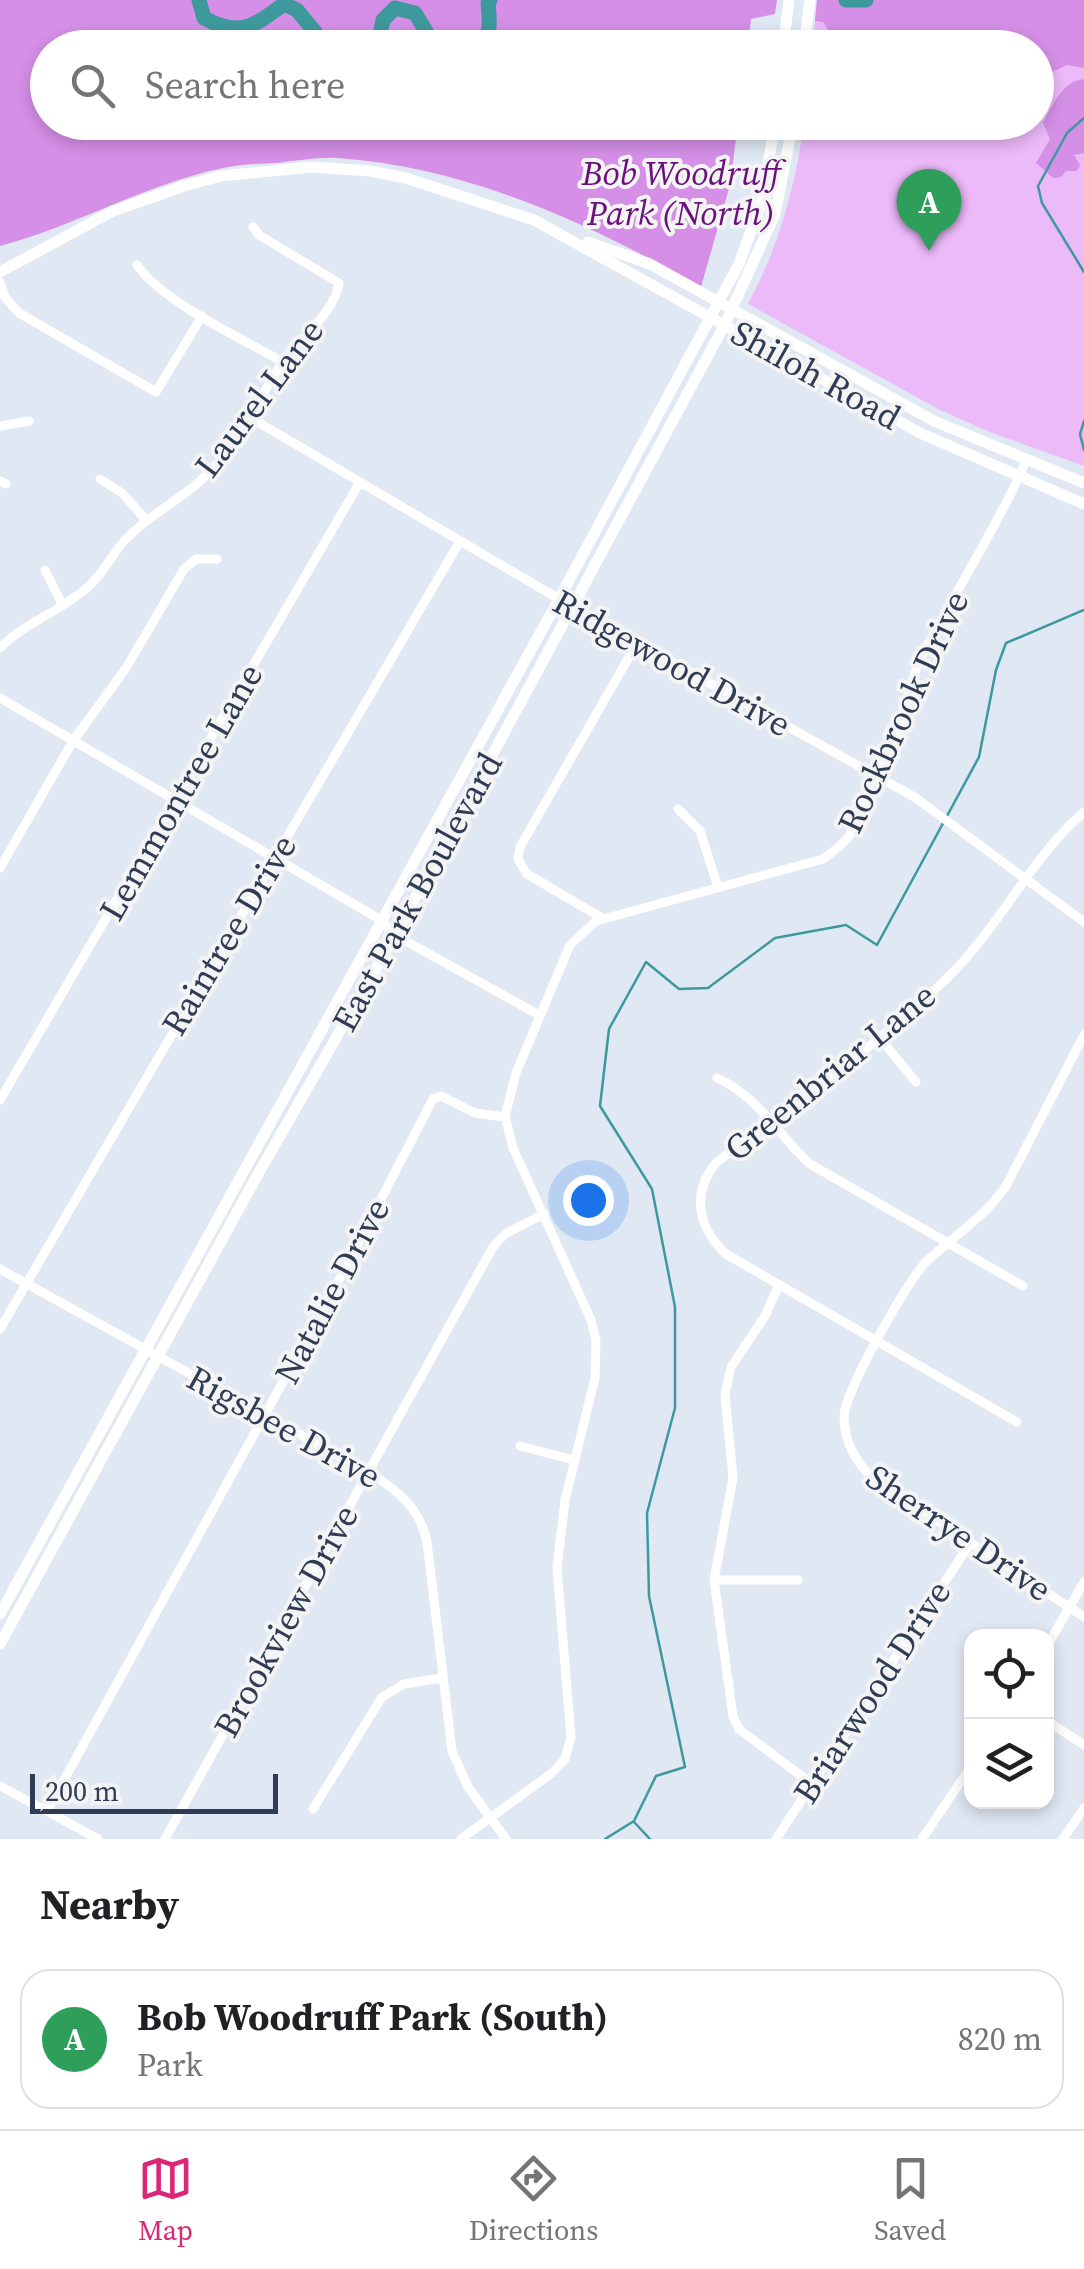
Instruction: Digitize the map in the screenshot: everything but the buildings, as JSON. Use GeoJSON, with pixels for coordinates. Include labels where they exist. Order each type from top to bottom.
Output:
{"type":"FeatureCollection","features":[{"type":"Feature","properties":{"kind":"main road"},"geometry":{"type":"LineString","coordinates":[[785,30],[789,0]]}},
{"type":"Feature","properties":{"kind":"main road"},"geometry":{"type":"LineString","coordinates":[[806,30],[810,0]]}},
{"type":"Feature","properties":{"kind":"main road","name":"East Park Boulevard"},"geometry":{"type":"LineString","coordinates":[[0,1614],[559,599],[718,302],[758,218],[772,140]]}},
{"type":"Feature","properties":{"kind":"main road","name":"East Park Boulevard"},"geometry":{"type":"LineString","coordinates":[[0,1644],[395,935],[726,324],[776,214],[789,140]]}},
{"type":"Feature","properties":{"kind":"main road","name":"Shiloh Road"},"geometry":{"type":"LineString","coordinates":[[0,272],[113,212],[184,186],[268,169],[346,169],[406,178],[534,220],[910,428],[1078,501]]}},
{"type":"Feature","properties":{"kind":"main road","name":"Shiloh Road"},"geometry":{"type":"LineString","coordinates":[[556,231],[650,264],[936,422],[1082,482]]}},
{"type":"Feature","properties":{"kind":"street","name":"Laurel Lane"},"geometry":{"type":"LineString","coordinates":[[0,648],[24,627],[87,589],[123,542],[146,520],[198,483],[238,437],[283,362],[338,292],[339,283],[253,227]]}},
{"type":"Feature","properties":{"kind":"street"},"geometry":{"type":"LineString","coordinates":[[137,265],[148,280],[202,316],[283,362]]}},
{"type":"Feature","properties":{"kind":"street"},"geometry":{"type":"LineString","coordinates":[[0,282],[5,297],[19,312],[156,392],[202,316]]}},
{"type":"Feature","properties":{"kind":"street","name":"Ridgewood Drive"},"geometry":{"type":"LineString","coordinates":[[250,418],[574,608],[942,814],[1084,922]]}},
{"type":"Feature","properties":{"kind":"street"},"geometry":{"type":"LineString","coordinates":[[0,426],[29,421]]}},
{"type":"Feature","properties":{"kind":"street","name":"Rockbrook Drive"},"geometry":{"type":"LineString","coordinates":[[504,1117],[539,1015],[570,945],[586,928],[602,918],[824,859],[854,832],[874,776],[894,742],[906,693],[920,659],[1026,459]]}},
{"type":"Feature","properties":{"kind":"street"},"geometry":{"type":"LineString","coordinates":[[100,479],[136,506],[146,520]]}},
{"type":"Feature","properties":{"kind":"street","name":"Lemmontree Lane"},"geometry":{"type":"LineString","coordinates":[[0,1100],[360,482]]}},
{"type":"Feature","properties":{"kind":"street","name":"Raintree Drive"},"geometry":{"type":"LineString","coordinates":[[0,1329],[460,541]]}},
{"type":"Feature","properties":{"kind":"street"},"geometry":{"type":"LineString","coordinates":[[0,868],[73,741],[126,668],[184,569],[196,558],[217,559]]}},
{"type":"Feature","properties":{"kind":"street"},"geometry":{"type":"LineString","coordinates":[[45,570],[62,604]]}},
{"type":"Feature","properties":{"kind":"street"},"geometry":{"type":"LineString","coordinates":[[602,918],[527,874],[520,868],[518,858],[520,848],[637,643]]}},
{"type":"Feature","properties":{"kind":"street"},"geometry":{"type":"LineString","coordinates":[[0,698],[381,920],[395,935],[539,1015]]}},
{"type":"Feature","properties":{"kind":"street"},"geometry":{"type":"LineString","coordinates":[[678,810],[700,831],[718,887]]}},
{"type":"Feature","properties":{"kind":"street","name":"Greenbriar Lane"},"geometry":{"type":"LineString","coordinates":[[1017,1422],[779,1286],[716,1244],[701,1216],[699,1201],[703,1181],[716,1163],[880,1038],[959,966],[1058,836],[1084,812]]}},
{"type":"Feature","properties":{"kind":"street","name":"Sherrye Drive"},"geometry":{"type":"LineString","coordinates":[[1084,1035],[1006,1186],[995,1203],[918,1272],[845,1405],[850,1449],[856,1462],[872,1478],[1084,1617]]}},
{"type":"Feature","properties":{"kind":"street"},"geometry":{"type":"LineString","coordinates":[[880,1038],[916,1082]]}},
{"type":"Feature","properties":{"kind":"street"},"geometry":{"type":"LineString","coordinates":[[717,1078],[751,1099],[810,1164],[1023,1286]]}},
{"type":"Feature","properties":{"kind":"street","name":"Natalie Drive"},"geometry":{"type":"LineString","coordinates":[[46,1811],[433,1099],[441,1096],[475,1113],[504,1117]]}},
{"type":"Feature","properties":{"kind":"street"},"geometry":{"type":"LineString","coordinates":[[461,1839],[552,1773],[570,1745],[557,1568],[574,1460],[596,1378],[596,1340],[591,1320],[513,1148],[504,1117]]}},
{"type":"Feature","properties":{"kind":"street","name":"Brookview Drive"},"geometry":{"type":"LineString","coordinates":[[165,1839],[493,1247],[505,1234],[544,1214]]}},
{"type":"Feature","properties":{"kind":"street","name":"Rigsbee Drive"},"geometry":{"type":"LineString","coordinates":[[0,1270],[368,1472],[407,1500],[425,1532],[456,1764],[488,1818],[506,1839]]}},
{"type":"Feature","properties":{"kind":"street"},"geometry":{"type":"LineString","coordinates":[[779,1286],[726,1382],[733,1478],[714,1580],[730,1700],[739,1729],[812,1784]]}},
{"type":"Feature","properties":{"kind":"street"},"geometry":{"type":"LineString","coordinates":[[520,1446],[574,1460]]}},
{"type":"Feature","properties":{"kind":"street","name":"Briarwood Drive"},"geometry":{"type":"LineString","coordinates":[[776,1839],[969,1544]]}},
{"type":"Feature","properties":{"kind":"street"},"geometry":{"type":"LineString","coordinates":[[714,1580],[798,1580]]}},
{"type":"Feature","properties":{"kind":"street"},"geometry":{"type":"LineString","coordinates":[[1054,1635],[1084,1582]]}},
{"type":"Feature","properties":{"kind":"street"},"geometry":{"type":"LineString","coordinates":[[313,1809],[382,1697],[404,1684],[442,1678]]}},
{"type":"Feature","properties":{"kind":"street"},"geometry":{"type":"LineString","coordinates":[[1054,1725],[1084,1746]]}},
{"type":"Feature","properties":{"kind":"street"},"geometry":{"type":"LineString","coordinates":[[922,1839],[964,1777]]}},
{"type":"Feature","properties":{"kind":"street"},"geometry":{"type":"LineString","coordinates":[[0,1786],[98,1839]]}},
{"type":"Feature","properties":{"kind":"street"},"geometry":{"type":"LineString","coordinates":[[1063,1839],[1084,1808]]}},
{"type":"Feature","properties":{"kind":"shaded area"},"geometry":{"type":"Polygon","coordinates":[[[817,0],[1084,0],[1084,466],[940,410],[748,304],[784,216],[801,140],[1054,140],[1054,30],[814,30],[817,0]]]}},
{"type":"Feature","properties":{"kind":"green space","name":"Bob Woodruff Park (North)"},"geometry":{"type":"Polygon","coordinates":[[[0,0],[777,0],[775,14],[751,19],[750,30],[30,30],[30,140],[736,140],[730,185],[701,287],[615,241],[526,202],[433,173],[337,158],[236,166],[194,175],[0,246],[0,0]]]}},
{"type":"Feature","properties":{"kind":"green space"},"geometry":{"type":"Polygon","coordinates":[[[817,0],[1084,0],[1084,68],[1067,65],[1054,71],[1054,30],[828,30],[823,22],[815,21],[817,0]]]}},
{"type":"Feature","properties":{"kind":"green space"},"geometry":{"type":"Polygon","coordinates":[[[1084,79],[1084,153],[1074,155],[1080,165],[1077,171],[1066,171],[1053,178],[1036,163],[1049,140],[1054,140],[1054,104],[1064,89],[1084,79]]]}},
{"type":"Feature","properties":{"kind":"waterway"},"geometry":{"type":"LineString","coordinates":[[199,0],[204,18],[227,27],[246,27],[284,4],[297,10],[313,30]]}},
{"type":"Feature","properties":{"kind":"waterway"},"geometry":{"type":"LineString","coordinates":[[488,30],[490,0]]}},
{"type":"Feature","properties":{"kind":"waterway"},"geometry":{"type":"LineString","coordinates":[[846,0],[866,0]]}},
{"type":"Feature","properties":{"kind":"waterway"},"geometry":{"type":"LineString","coordinates":[[381,30],[383,20],[395,8],[415,13],[425,30]]}},
{"type":"Feature","properties":{"kind":"waterway"},"geometry":{"type":"LineString","coordinates":[[1084,118],[1067,133],[1038,186],[1042,203],[1084,272]]}},
{"type":"Feature","properties":{"kind":"waterway"},"geometry":{"type":"LineString","coordinates":[[1084,421],[1080,434],[1084,450]]}},
{"type":"Feature","properties":{"kind":"waterway"},"geometry":{"type":"LineString","coordinates":[[605,1839],[634,1821],[656,1776],[685,1767],[649,1596],[647,1513],[675,1408],[675,1307],[652,1189],[600,1106],[609,1029],[646,962],[679,989],[708,988],[775,938],[846,925],[877,945],[979,757],[996,670],[1006,643],[1084,610]]}},
{"type":"Feature","properties":{"kind":"waterway"},"geometry":{"type":"LineString","coordinates":[[634,1822],[650,1839]]}},
{"type":"Feature","properties":{"kind":"place","name":"Bob Woodruff Park (South)"},"geometry":{"type":"Point","coordinates":[929,251]}}]}
